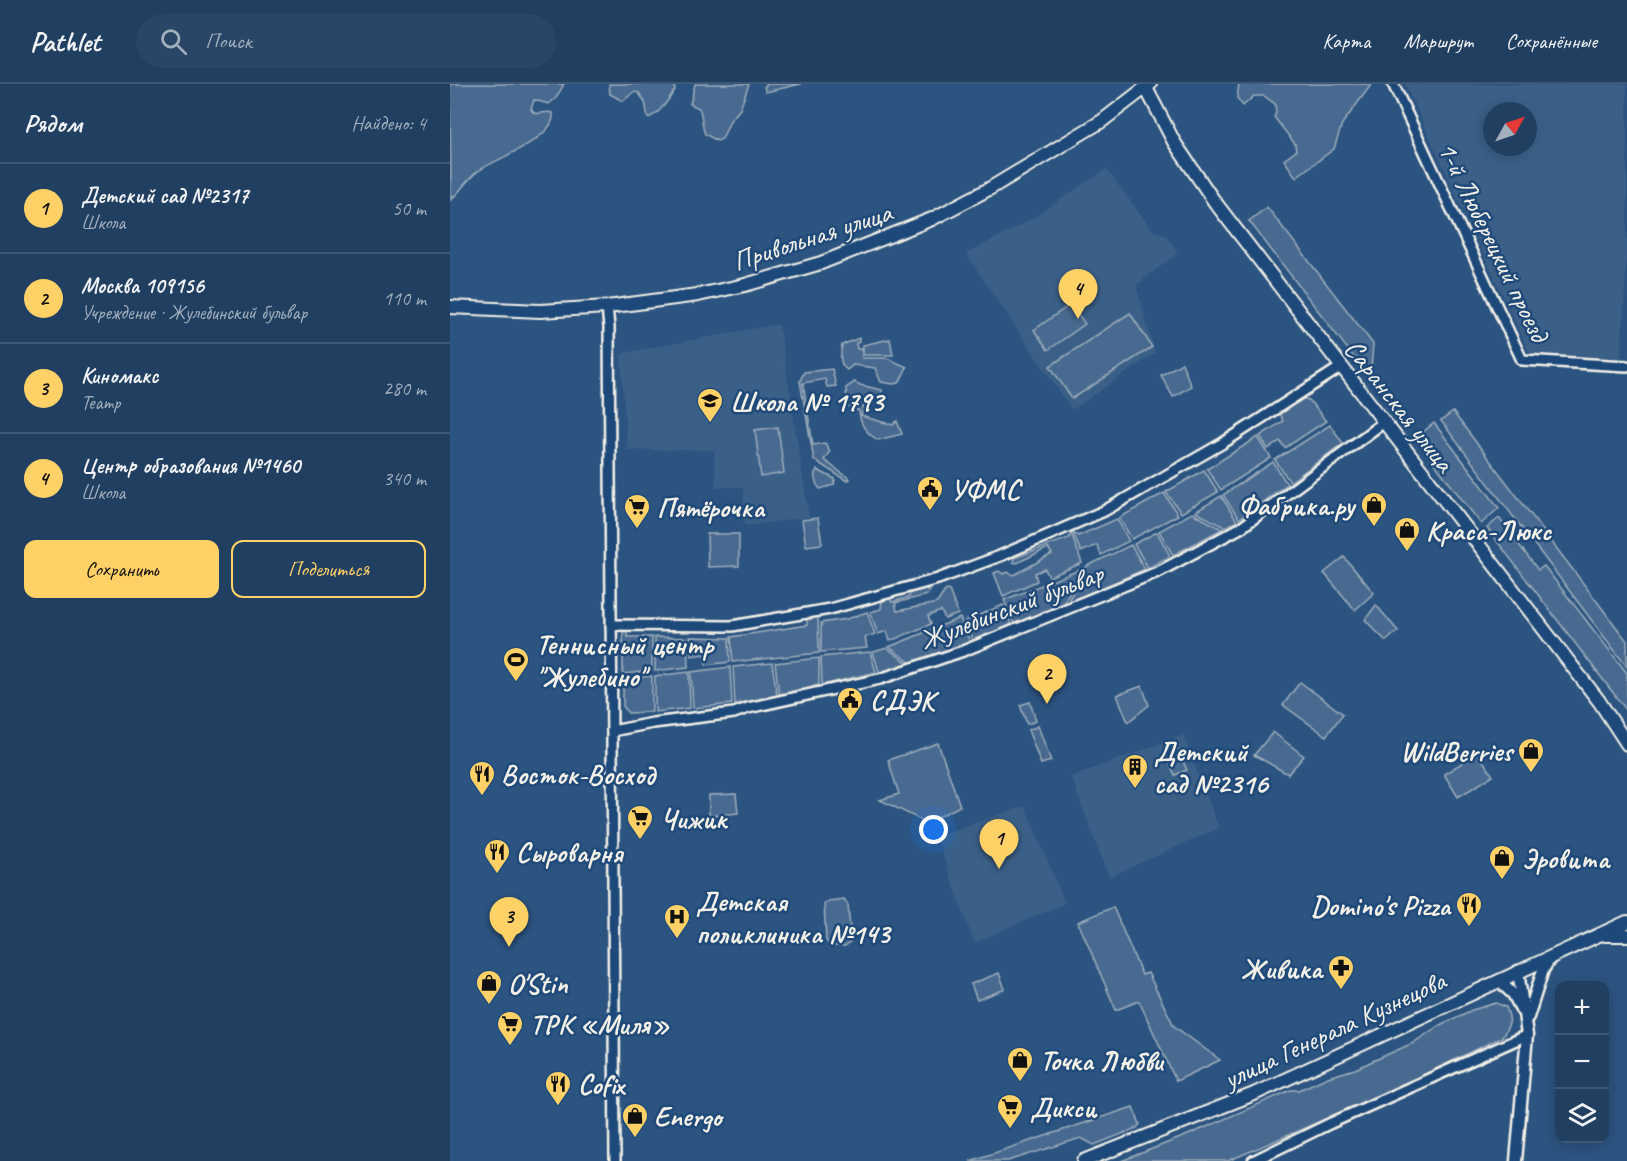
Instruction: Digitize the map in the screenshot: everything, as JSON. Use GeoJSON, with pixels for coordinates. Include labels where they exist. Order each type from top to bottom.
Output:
{"type":"FeatureCollection","features":[{"type":"Feature","properties":{"kind":"main road","name":"Привольная улица"},"geometry":{"type":"LineString","coordinates":[[450,307],[540,311],[607,307],[698,295],[745,285],[821,263],[932,219],[1036,162],[1102,121],[1148,86]]}},
{"type":"Feature","properties":{"kind":"main road","name":"Саранская улица"},"geometry":{"type":"LineString","coordinates":[[1148,86],[1164,124],[1195,175],[1599,701],[1627,744]]}},
{"type":"Feature","properties":{"kind":"main road","name":"улица Генерала Кузнецова"},"geometry":{"type":"LineString","coordinates":[[1084,1161],[1254,1094],[1627,922]]}},
{"type":"Feature","properties":{"kind":"main road","name":"улица Генерала Кузнецова"},"geometry":{"type":"LineString","coordinates":[[1601,935],[1627,935]]}},
{"type":"Feature","properties":{"kind":"street","name":"1-й Люберецкий проезд"},"geometry":{"type":"LineString","coordinates":[[1393,84],[1522,360],[1627,366]]}},
{"type":"Feature","properties":{"kind":"street"},"geometry":{"type":"LineString","coordinates":[[607,307],[609,327],[615,1161]]}},
{"type":"Feature","properties":{"kind":"street","name":"Жулебинский бульвар"},"geometry":{"type":"LineString","coordinates":[[611,626],[732,626],[830,609],[938,579],[1000,556],[1104,511],[1223,443],[1341,367]]}},
{"type":"Feature","properties":{"kind":"street","name":"Жулебинский бульвар"},"geometry":{"type":"LineString","coordinates":[[612,731],[653,723],[734,713],[880,679],[968,649],[1160,571],[1242,527],[1384,422]]}},
{"type":"Feature","properties":{"kind":"street"},"geometry":{"type":"LineString","coordinates":[[1527,1020],[1543,970],[1552,955]]}},
{"type":"Feature","properties":{"kind":"street"},"geometry":{"type":"LineString","coordinates":[[1516,1161],[1527,1035],[1527,1020],[1518,971]]}},
{"type":"Feature","properties":{"kind":"street"},"geometry":{"type":"LineString","coordinates":[[1499,981],[1513,994],[1527,1020]]}},
{"type":"Feature","properties":{"kind":"street"},"geometry":{"type":"LineString","coordinates":[[1253,1161],[1330,1123],[1527,1035]]}},
{"type":"Feature","properties":{"kind":"shaded area"},"geometry":{"type":"Polygon","coordinates":[[[450,84],[564,84],[556,98],[549,104],[534,100],[531,109],[534,113],[553,113],[552,122],[545,131],[535,140],[477,172],[451,200],[450,84]]]}},
{"type":"Feature","properties":{"kind":"shaded area"},"geometry":{"type":"Polygon","coordinates":[[[609,84],[674,84],[675,90],[660,110],[648,118],[645,102],[639,93],[634,92],[623,101],[610,94],[609,84]]]}},
{"type":"Feature","properties":{"kind":"shaded area"},"geometry":{"type":"Polygon","coordinates":[[[695,84],[749,84],[740,109],[730,121],[722,139],[717,141],[705,134],[699,108],[690,104],[695,84]]]}},
{"type":"Feature","properties":{"kind":"shaded area"},"geometry":{"type":"Polygon","coordinates":[[[767,84],[801,84],[766,92],[764,87],[767,84]]]}},
{"type":"Feature","properties":{"kind":"shaded area"},"geometry":{"type":"Polygon","coordinates":[[[1239,84],[1371,85],[1342,124],[1334,149],[1296,177],[1284,160],[1296,151],[1295,144],[1274,117],[1275,104],[1264,96],[1254,96],[1243,106],[1237,98],[1239,84]]]}},
{"type":"Feature","properties":{"kind":"shaded area"},"geometry":{"type":"Polygon","coordinates":[[[1405,84],[1627,84],[1627,251],[1621,358],[1530,354],[1405,84]]]}},
{"type":"Feature","properties":{"kind":"shaded area"},"geometry":{"type":"Polygon","coordinates":[[[1106,169],[1153,231],[1165,234],[1178,253],[1136,285],[1155,353],[1072,410],[966,254],[1030,220],[1106,169]]]}},
{"type":"Feature","properties":{"kind":"shaded area"},"geometry":{"type":"Polygon","coordinates":[[[1267,207],[1373,344],[1371,369],[1366,373],[1249,221],[1267,207]]]}},
{"type":"Feature","properties":{"kind":"shaded area"},"geometry":{"type":"Polygon","coordinates":[[[1071,304],[1085,324],[1048,350],[1034,330],[1071,304]]]}},
{"type":"Feature","properties":{"kind":"shaded area"},"geometry":{"type":"Polygon","coordinates":[[[1130,313],[1152,347],[1072,399],[1050,366],[1130,313]]]}},
{"type":"Feature","properties":{"kind":"shaded area","name":"Школа № 1793"},"geometry":{"type":"Polygon","coordinates":[[[779,324],[809,517],[745,526],[743,487],[716,487],[714,450],[627,450],[621,357],[623,353],[779,324]]]}},
{"type":"Feature","properties":{"kind":"shaded area"},"geometry":{"type":"Polygon","coordinates":[[[859,338],[859,342],[856,343],[857,349],[862,349],[862,358],[887,358],[907,367],[899,383],[881,382],[875,368],[853,365],[847,370],[844,368],[841,359],[842,345],[859,338]]]}},
{"type":"Feature","properties":{"kind":"shaded area"},"geometry":{"type":"Polygon","coordinates":[[[890,339],[893,355],[863,355],[863,345],[890,339]]]}},
{"type":"Feature","properties":{"kind":"shaded area"},"geometry":{"type":"Polygon","coordinates":[[[1182,363],[1191,386],[1173,397],[1161,375],[1182,363]]]}},
{"type":"Feature","properties":{"kind":"shaded area"},"geometry":{"type":"Polygon","coordinates":[[[832,369],[836,386],[827,387],[825,379],[803,383],[813,445],[825,443],[830,451],[824,460],[850,479],[847,481],[814,460],[800,381],[804,372],[832,369]]]}},
{"type":"Feature","properties":{"kind":"shaded area"},"geometry":{"type":"Polygon","coordinates":[[[855,382],[882,390],[881,399],[867,396],[861,416],[893,425],[897,421],[902,434],[878,440],[867,431],[862,424],[859,411],[847,406],[846,388],[855,382]]]}},
{"type":"Feature","properties":{"kind":"shaded area"},"geometry":{"type":"Polygon","coordinates":[[[1302,398],[1309,400],[1326,421],[1285,448],[1280,441],[1268,449],[1260,436],[1283,421],[1279,413],[1302,398]]]}},
{"type":"Feature","properties":{"kind":"shaded area"},"geometry":{"type":"Polygon","coordinates":[[[1453,412],[1627,641],[1627,667],[1441,421],[1453,412]]]}},
{"type":"Feature","properties":{"kind":"shaded area"},"geometry":{"type":"Polygon","coordinates":[[[1434,423],[1499,508],[1481,524],[1431,459],[1434,456],[1425,445],[1423,432],[1434,423]]]}},
{"type":"Feature","properties":{"kind":"shaded area"},"geometry":{"type":"Polygon","coordinates":[[[1330,425],[1343,443],[1290,482],[1275,460],[1330,425]]]}},
{"type":"Feature","properties":{"kind":"shaded area"},"geometry":{"type":"Polygon","coordinates":[[[778,427],[784,473],[761,477],[755,430],[778,427]]]}},
{"type":"Feature","properties":{"kind":"shaded area"},"geometry":{"type":"Polygon","coordinates":[[[1258,437],[1271,458],[1221,490],[1207,469],[1258,437]]]}},
{"type":"Feature","properties":{"kind":"shaded area"},"geometry":{"type":"Polygon","coordinates":[[[1273,462],[1287,484],[1239,519],[1223,495],[1273,462]]]}},
{"type":"Feature","properties":{"kind":"shaded area"},"geometry":{"type":"Polygon","coordinates":[[[817,470],[835,479],[834,485],[820,489],[815,480],[817,470]]]}},
{"type":"Feature","properties":{"kind":"shaded area"},"geometry":{"type":"Polygon","coordinates":[[[1204,470],[1218,492],[1181,513],[1166,492],[1204,470]]]}},
{"type":"Feature","properties":{"kind":"shaded area"},"geometry":{"type":"Polygon","coordinates":[[[1164,493],[1178,515],[1132,539],[1119,518],[1164,493]]]}},
{"type":"Feature","properties":{"kind":"shaded area"},"geometry":{"type":"Polygon","coordinates":[[[1221,496],[1237,521],[1225,527],[1195,512],[1221,496]]]}},
{"type":"Feature","properties":{"kind":"shaded area"},"geometry":{"type":"Polygon","coordinates":[[[1192,513],[1222,529],[1173,555],[1159,531],[1192,513]]]}},
{"type":"Feature","properties":{"kind":"shaded area"},"geometry":{"type":"Polygon","coordinates":[[[818,518],[822,544],[806,546],[802,520],[818,518]]]}},
{"type":"Feature","properties":{"kind":"shaded area"},"geometry":{"type":"Polygon","coordinates":[[[1499,518],[1538,570],[1544,566],[1627,673],[1627,711],[1487,528],[1499,518]]]}},
{"type":"Feature","properties":{"kind":"shaded area"},"geometry":{"type":"Polygon","coordinates":[[[1117,519],[1129,541],[1101,555],[1097,545],[1081,552],[1073,533],[1078,536],[1117,519]]]}},
{"type":"Feature","properties":{"kind":"shaded area"},"geometry":{"type":"Polygon","coordinates":[[[1157,532],[1170,556],[1148,568],[1134,544],[1157,532]]]}},
{"type":"Feature","properties":{"kind":"shaded area"},"geometry":{"type":"Polygon","coordinates":[[[1071,533],[1082,563],[1049,577],[1045,569],[1035,573],[1037,581],[1003,596],[994,573],[999,571],[1003,574],[1007,572],[1014,575],[1052,554],[1048,548],[1017,563],[1013,562],[1014,558],[1069,538],[1071,533]]]}},
{"type":"Feature","properties":{"kind":"shaded area"},"geometry":{"type":"Polygon","coordinates":[[[707,534],[739,534],[739,566],[708,567],[707,534]]]}},
{"type":"Feature","properties":{"kind":"shaded area"},"geometry":{"type":"Polygon","coordinates":[[[1131,545],[1145,569],[1067,603],[1087,566],[1131,545]]]}},
{"type":"Feature","properties":{"kind":"shaded area"},"geometry":{"type":"Polygon","coordinates":[[[1344,557],[1374,593],[1355,610],[1324,573],[1344,557]]]}},
{"type":"Feature","properties":{"kind":"shaded area"},"geometry":{"type":"Polygon","coordinates":[[[1084,568],[1063,604],[1014,624],[1004,600],[1084,568]]]}},
{"type":"Feature","properties":{"kind":"shaded area"},"geometry":{"type":"Polygon","coordinates":[[[922,587],[930,591],[927,595],[895,603],[897,611],[937,603],[945,591],[949,590],[958,614],[945,619],[941,611],[928,616],[931,624],[890,641],[887,631],[878,634],[870,612],[881,609],[882,601],[890,598],[892,602],[909,597],[911,590],[922,587]]]}},
{"type":"Feature","properties":{"kind":"shaded area"},"geometry":{"type":"Polygon","coordinates":[[[1003,605],[1011,625],[973,640],[965,621],[1003,605]]]}},
{"type":"Feature","properties":{"kind":"shaded area"},"geometry":{"type":"Polygon","coordinates":[[[1376,605],[1398,631],[1386,641],[1365,620],[1376,605]]]}},
{"type":"Feature","properties":{"kind":"shaded area"},"geometry":{"type":"Polygon","coordinates":[[[867,612],[875,634],[865,637],[867,648],[821,652],[821,623],[847,619],[867,612]]]}},
{"type":"Feature","properties":{"kind":"shaded area"},"geometry":{"type":"Polygon","coordinates":[[[818,616],[819,653],[733,662],[731,637],[807,625],[807,617],[818,616]]]}},
{"type":"Feature","properties":{"kind":"shaded area"},"geometry":{"type":"Polygon","coordinates":[[[960,618],[970,642],[911,663],[889,647],[960,618]]]}},
{"type":"Feature","properties":{"kind":"shaded area"},"geometry":{"type":"Polygon","coordinates":[[[623,630],[627,630],[627,637],[652,637],[652,671],[623,674],[623,630]]]}},
{"type":"Feature","properties":{"kind":"shaded area"},"geometry":{"type":"Polygon","coordinates":[[[655,637],[687,638],[688,667],[655,671],[655,637]]]}},
{"type":"Feature","properties":{"kind":"shaded area"},"geometry":{"type":"Polygon","coordinates":[[[690,637],[729,638],[730,662],[706,665],[705,654],[691,656],[690,637]]]}},
{"type":"Feature","properties":{"kind":"shaded area"},"geometry":{"type":"Polygon","coordinates":[[[887,648],[909,664],[879,672],[873,652],[887,648]]]}},
{"type":"Feature","properties":{"kind":"shaded area"},"geometry":{"type":"Polygon","coordinates":[[[870,652],[876,672],[822,685],[821,657],[870,652]]]}},
{"type":"Feature","properties":{"kind":"shaded area"},"geometry":{"type":"Polygon","coordinates":[[[819,658],[819,685],[779,694],[775,663],[819,658]]]}},
{"type":"Feature","properties":{"kind":"shaded area"},"geometry":{"type":"Polygon","coordinates":[[[772,663],[777,695],[735,704],[733,667],[772,663]]]}},
{"type":"Feature","properties":{"kind":"shaded area"},"geometry":{"type":"Polygon","coordinates":[[[730,667],[732,704],[693,708],[691,672],[730,667]]]}},
{"type":"Feature","properties":{"kind":"shaded area"},"geometry":{"type":"Polygon","coordinates":[[[689,672],[690,708],[655,712],[655,676],[689,672]]]}},
{"type":"Feature","properties":{"kind":"shaded area"},"geometry":{"type":"Polygon","coordinates":[[[652,676],[652,712],[628,713],[623,706],[623,679],[652,676]]]}},
{"type":"Feature","properties":{"kind":"shaded area"},"geometry":{"type":"Polygon","coordinates":[[[1300,682],[1343,714],[1326,736],[1283,705],[1300,682]]]}},
{"type":"Feature","properties":{"kind":"shaded area"},"geometry":{"type":"Polygon","coordinates":[[[1142,686],[1149,705],[1128,722],[1117,695],[1142,686]]]}},
{"type":"Feature","properties":{"kind":"shaded area"},"geometry":{"type":"Polygon","coordinates":[[[1030,702],[1036,721],[1027,724],[1020,705],[1030,702]]]}},
{"type":"Feature","properties":{"kind":"shaded area"},"geometry":{"type":"Polygon","coordinates":[[[1038,726],[1051,761],[1041,764],[1028,730],[1038,726]]]}},
{"type":"Feature","properties":{"kind":"shaded area"},"geometry":{"type":"Polygon","coordinates":[[[1273,732],[1304,756],[1288,774],[1254,755],[1273,732]]]}},
{"type":"Feature","properties":{"kind":"shaded area"},"geometry":{"type":"Polygon","coordinates":[[[1183,735],[1219,828],[1109,877],[1071,777],[1183,735]]]}},
{"type":"Feature","properties":{"kind":"shaded area"},"geometry":{"type":"Polygon","coordinates":[[[938,743],[960,806],[927,823],[880,800],[899,794],[888,760],[938,743]]]}},
{"type":"Feature","properties":{"kind":"shaded area"},"geometry":{"type":"Polygon","coordinates":[[[1177,748],[1187,770],[1175,775],[1165,753],[1177,748]]]}},
{"type":"Feature","properties":{"kind":"shaded area"},"geometry":{"type":"Polygon","coordinates":[[[1478,753],[1493,776],[1458,797],[1444,774],[1478,753]]]}},
{"type":"Feature","properties":{"kind":"shaded area"},"geometry":{"type":"Polygon","coordinates":[[[736,794],[738,813],[709,816],[709,795],[736,794]]]}},
{"type":"Feature","properties":{"kind":"shaded area"},"geometry":{"type":"Polygon","coordinates":[[[1025,806],[1065,903],[974,943],[936,836],[1025,806]]]}},
{"type":"Feature","properties":{"kind":"shaded area"},"geometry":{"type":"Polygon","coordinates":[[[844,899],[848,905],[851,940],[845,946],[830,946],[826,940],[824,904],[844,899]]]}},
{"type":"Feature","properties":{"kind":"shaded area"},"geometry":{"type":"Polygon","coordinates":[[[1113,907],[1142,975],[1148,973],[1174,1026],[1220,1060],[1176,1081],[1139,1001],[1116,1010],[1078,922],[1113,907]]]}},
{"type":"Feature","properties":{"kind":"shaded area"},"geometry":{"type":"Polygon","coordinates":[[[999,973],[1005,989],[977,1000],[971,984],[999,973]]]}},
{"type":"Feature","properties":{"kind":"shaded area"},"geometry":{"type":"Polygon","coordinates":[[[1496,1003],[1506,1007],[1509,1016],[1508,1026],[1502,1037],[1390,1091],[1228,1161],[1121,1161],[1188,1135],[1291,1090],[1299,1090],[1328,1077],[1355,1069],[1413,1043],[1440,1025],[1472,1010],[1496,1003]]]}},
{"type":"Feature","properties":{"kind":"shaded area"},"geometry":{"type":"Polygon","coordinates":[[[1133,1107],[1140,1124],[1137,1128],[1094,1145],[1081,1138],[1008,1161],[970,1161],[1133,1107]]]}},
{"type":"Feature","properties":{"kind":"place","name":"Центр образования №1460"},"geometry":{"type":"Point","coordinates":[1078,319]}},
{"type":"Feature","properties":{"kind":"place","name":"Школа № 1793"},"geometry":{"type":"Point","coordinates":[710,424]}},
{"type":"Feature","properties":{"kind":"place","name":"УФМС"},"geometry":{"type":"Point","coordinates":[930,512]}},
{"type":"Feature","properties":{"kind":"place","name":"Фабрика.ру"},"geometry":{"type":"Point","coordinates":[1374,528]}},
{"type":"Feature","properties":{"kind":"place","name":"Пятёрочка"},"geometry":{"type":"Point","coordinates":[637,530]}},
{"type":"Feature","properties":{"kind":"place","name":"Краса-Люкс"},"geometry":{"type":"Point","coordinates":[1407,553]}},
{"type":"Feature","properties":{"kind":"place","name":"Теннисный центр \"Жулебино\""},"geometry":{"type":"Point","coordinates":[516,683]}},
{"type":"Feature","properties":{"kind":"place","name":"Москва 109156"},"geometry":{"type":"Point","coordinates":[1047,704]}},
{"type":"Feature","properties":{"kind":"place","name":"СДЭК"},"geometry":{"type":"Point","coordinates":[850,723]}},
{"type":"Feature","properties":{"kind":"place","name":"WildBerries"},"geometry":{"type":"Point","coordinates":[1531,774]}},
{"type":"Feature","properties":{"kind":"place","name":"Детский сад №2316"},"geometry":{"type":"Point","coordinates":[1135,790]}},
{"type":"Feature","properties":{"kind":"place","name":"Восток-Восход"},"geometry":{"type":"Point","coordinates":[482,797]}},
{"type":"Feature","properties":{"kind":"place","name":"Чижик"},"geometry":{"type":"Point","coordinates":[640,841]}},
{"type":"Feature","properties":{"kind":"place","name":"Детский сад №2317"},"geometry":{"type":"Point","coordinates":[999,869]}},
{"type":"Feature","properties":{"kind":"place","name":"Сыроварня"},"geometry":{"type":"Point","coordinates":[497,875]}},
{"type":"Feature","properties":{"kind":"place","name":"Эровита"},"geometry":{"type":"Point","coordinates":[1502,881]}},
{"type":"Feature","properties":{"kind":"place","name":"Domino's Pizza"},"geometry":{"type":"Point","coordinates":[1469,928]}},
{"type":"Feature","properties":{"kind":"place","name":"Детская поликлиника №143"},"geometry":{"type":"Point","coordinates":[677,940]}},
{"type":"Feature","properties":{"kind":"place","name":"Киномакс"},"geometry":{"type":"Point","coordinates":[509,947]}},
{"type":"Feature","properties":{"kind":"place","name":"Живика"},"geometry":{"type":"Point","coordinates":[1341,991]}},
{"type":"Feature","properties":{"kind":"place","name":"O'Stin"},"geometry":{"type":"Point","coordinates":[489,1006]}},
{"type":"Feature","properties":{"kind":"place","name":"ТРК «Миля»"},"geometry":{"type":"Point","coordinates":[510,1047]}},
{"type":"Feature","properties":{"kind":"place","name":"Точка Любви"},"geometry":{"type":"Point","coordinates":[1020,1083]}},
{"type":"Feature","properties":{"kind":"place","name":"Cofix"},"geometry":{"type":"Point","coordinates":[558,1107]}},
{"type":"Feature","properties":{"kind":"place","name":"Дикси"},"geometry":{"type":"Point","coordinates":[1010,1130]}},
{"type":"Feature","properties":{"kind":"place","name":"Energo"},"geometry":{"type":"Point","coordinates":[635,1139]}}]}
